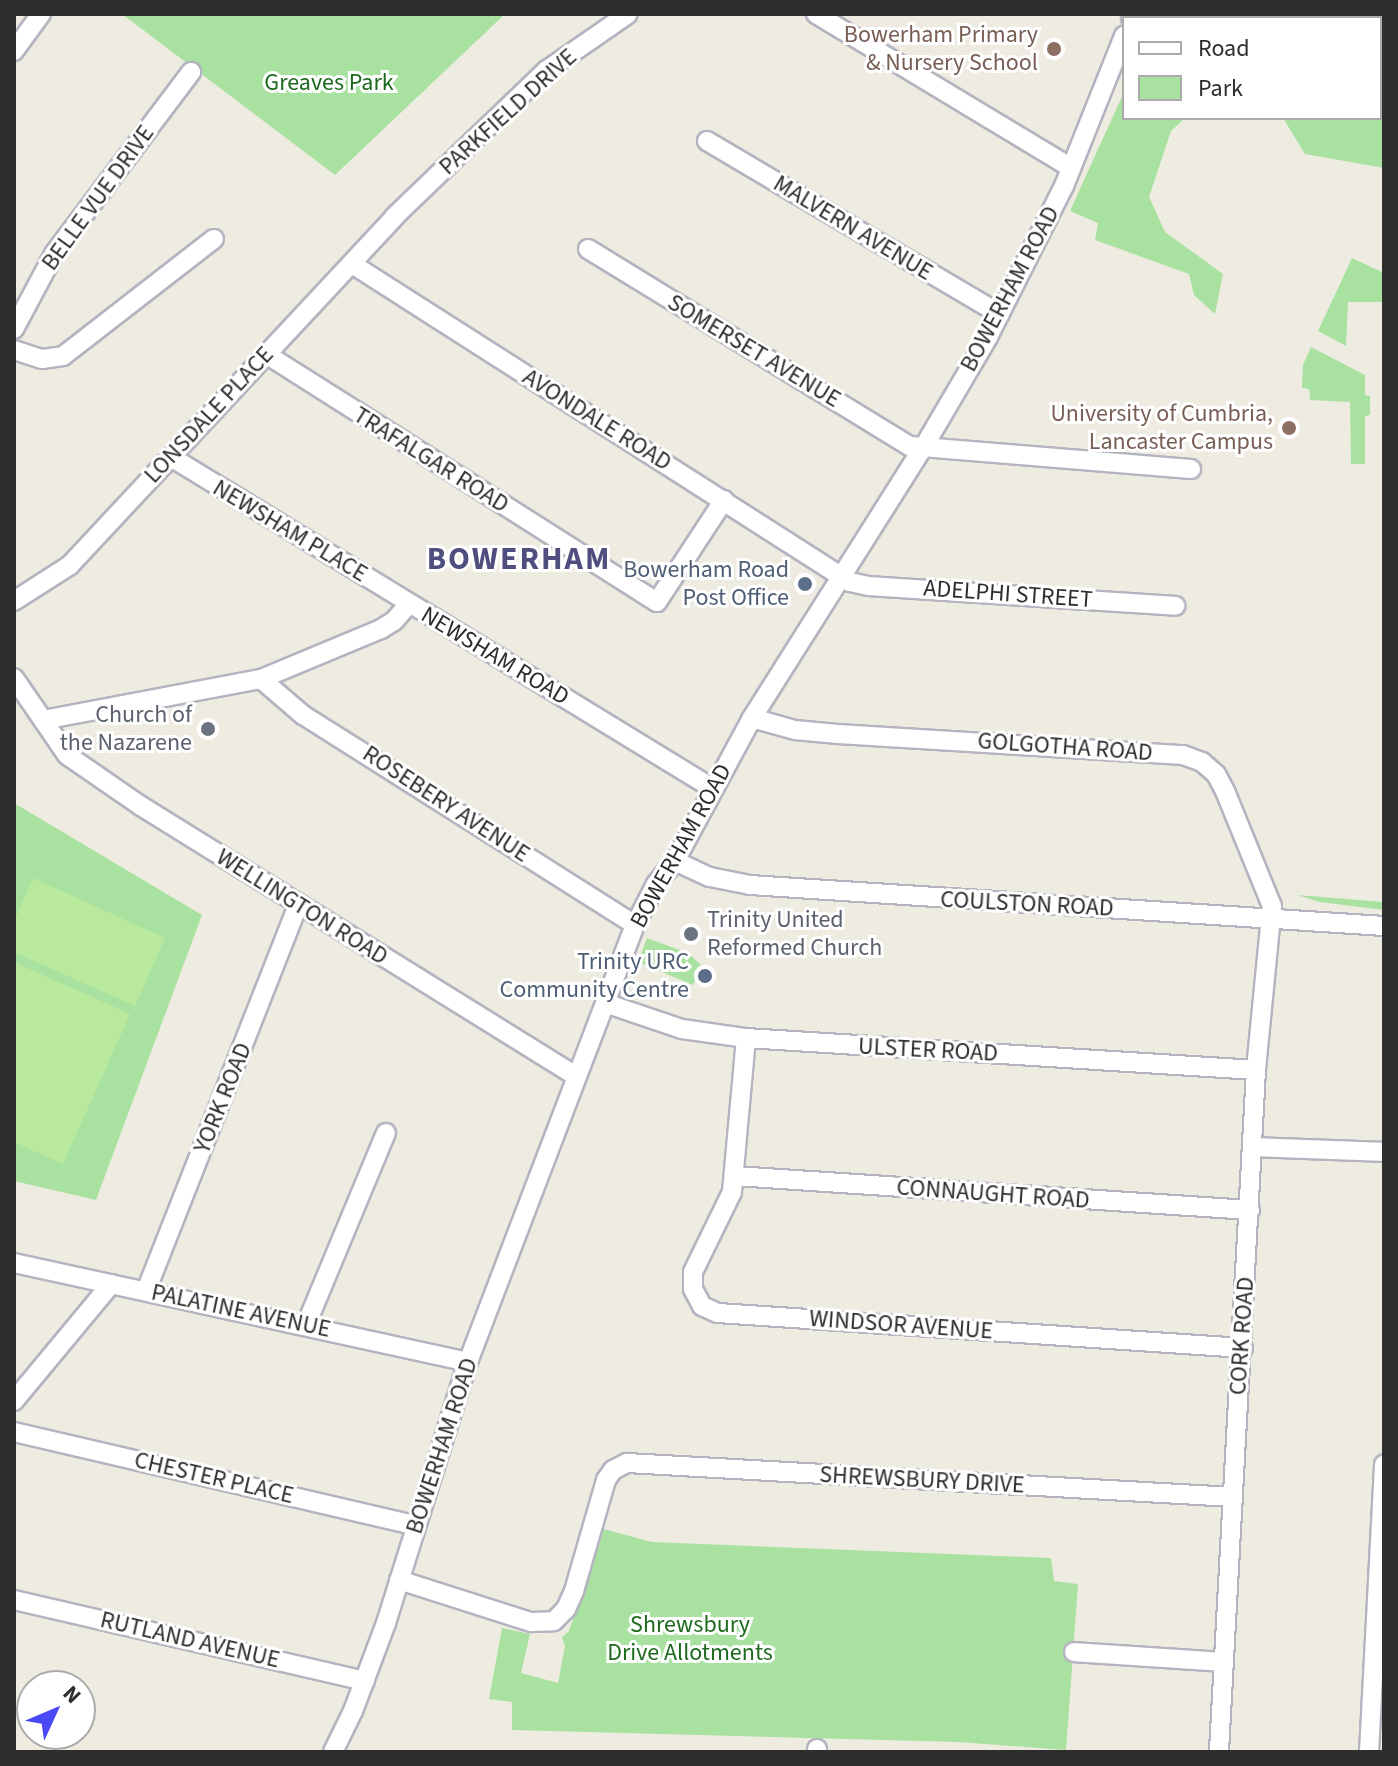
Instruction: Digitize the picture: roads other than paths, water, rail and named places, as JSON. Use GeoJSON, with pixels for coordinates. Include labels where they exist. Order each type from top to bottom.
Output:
{"type":"FeatureCollection","features":[{"type":"Feature","properties":{"kind":"street"},"geometry":{"type":"LineString","coordinates":[[14,51],[41,14]]}},
{"type":"Feature","properties":{"kind":"street","name":"PARKFIELD DRIVE"},"geometry":{"type":"LineString","coordinates":[[394,217],[547,70],[628,14]]}},
{"type":"Feature","properties":{"kind":"street"},"geometry":{"type":"LineString","coordinates":[[816,14],[1071,168]]}},
{"type":"Feature","properties":{"kind":"street","name":"BOWERHAM ROAD"},"geometry":{"type":"LineString","coordinates":[[333,1752],[365,1681],[468,1362],[635,925],[656,884],[675,861],[752,718],[923,448],[1000,314],[1071,168],[1122,41]]}},
{"type":"Feature","properties":{"kind":"street","name":"BELLE VUE DRIVE"},"geometry":{"type":"LineString","coordinates":[[14,329],[54,254],[191,72]]}},
{"type":"Feature","properties":{"kind":"street","name":"MALVERN AVENUE"},"geometry":{"type":"LineString","coordinates":[[707,141],[1000,314]]}},
{"type":"Feature","properties":{"kind":"street","name":"LONSDALE PLACE"},"geometry":{"type":"LineString","coordinates":[[14,601],[70,565],[394,217]]}},
{"type":"Feature","properties":{"kind":"street"},"geometry":{"type":"LineString","coordinates":[[14,350],[42,359],[63,356],[214,239]]}},
{"type":"Feature","properties":{"kind":"street","name":"SOMERSET AVENUE"},"geometry":{"type":"LineString","coordinates":[[588,249],[910,446],[1191,469]]}},
{"type":"Feature","properties":{"kind":"street","name":"AVONDALE ROAD"},"geometry":{"type":"LineString","coordinates":[[352,264],[843,576]]}},
{"type":"Feature","properties":{"kind":"street","name":"TRAFALGAR ROAD"},"geometry":{"type":"LineString","coordinates":[[266,354],[657,602],[724,500]]}},
{"type":"Feature","properties":{"kind":"street","name":"NEWSHAM PLACE"},"geometry":{"type":"LineString","coordinates":[[171,457],[409,604]]}},
{"type":"Feature","properties":{"kind":"street","name":"ADELPHI STREET"},"geometry":{"type":"LineString","coordinates":[[843,576],[869,586],[1175,606]]}},
{"type":"Feature","properties":{"kind":"street","name":"NEWSHAM ROAD"},"geometry":{"type":"LineString","coordinates":[[43,720],[261,679],[381,629],[394,621],[409,604],[712,788]]}},
{"type":"Feature","properties":{"kind":"street"},"geometry":{"type":"LineString","coordinates":[[14,678],[43,720]]}},
{"type":"Feature","properties":{"kind":"street","name":"ROSEBERY AVENUE"},"geometry":{"type":"LineString","coordinates":[[261,679],[303,715],[635,925]]}},
{"type":"Feature","properties":{"kind":"street","name":"GOLGOTHA ROAD"},"geometry":{"type":"LineString","coordinates":[[752,718],[795,730],[1183,755],[1202,762],[1216,774],[1239,822],[1272,906],[1270,920]]}},
{"type":"Feature","properties":{"kind":"street","name":"WELLINGTON ROAD"},"geometry":{"type":"LineString","coordinates":[[43,720],[67,755],[298,905],[576,1076]]}},
{"type":"Feature","properties":{"kind":"street","name":"COULSTON ROAD"},"geometry":{"type":"LineString","coordinates":[[675,861],[710,877],[750,885],[1384,926]]}},
{"type":"Feature","properties":{"kind":"street","name":"YORK ROAD"},"geometry":{"type":"LineString","coordinates":[[146,1291],[298,905]]}},
{"type":"Feature","properties":{"kind":"street","name":"CORK ROAD"},"geometry":{"type":"LineString","coordinates":[[1219,1752],[1256,1070],[1270,920]]}},
{"type":"Feature","properties":{"kind":"street","name":"ULSTER ROAD"},"geometry":{"type":"LineString","coordinates":[[605,1003],[682,1029],[746,1038],[1256,1070]]}},
{"type":"Feature","properties":{"kind":"street"},"geometry":{"type":"LineString","coordinates":[[735,1176],[746,1038]]}},
{"type":"Feature","properties":{"kind":"street"},"geometry":{"type":"LineString","coordinates":[[306,1325],[386,1133]]}},
{"type":"Feature","properties":{"kind":"street"},"geometry":{"type":"LineString","coordinates":[[1254,1147],[1384,1152]]}},
{"type":"Feature","properties":{"kind":"street","name":"CONNAUGHT ROAD"},"geometry":{"type":"LineString","coordinates":[[735,1176],[1250,1210]]}},
{"type":"Feature","properties":{"kind":"street","name":"WINDSOR AVENUE"},"geometry":{"type":"LineString","coordinates":[[735,1176],[732,1192],[693,1272],[693,1289],[702,1306],[718,1313],[1243,1348]]}},
{"type":"Feature","properties":{"kind":"street","name":"PALATINE AVENUE"},"geometry":{"type":"LineString","coordinates":[[14,1263],[468,1362]]}},
{"type":"Feature","properties":{"kind":"street"},"geometry":{"type":"LineString","coordinates":[[14,1401],[111,1284]]}},
{"type":"Feature","properties":{"kind":"street","name":"CHESTER PLACE"},"geometry":{"type":"LineString","coordinates":[[14,1432],[415,1525]]}},
{"type":"Feature","properties":{"kind":"street","name":"SHREWSBURY DRIVE"},"geometry":{"type":"LineString","coordinates":[[399,1580],[531,1622],[554,1621],[566,1609],[574,1591],[606,1480],[613,1470],[627,1463],[1233,1497]]}},
{"type":"Feature","properties":{"kind":"street"},"geometry":{"type":"LineString","coordinates":[[1369,1752],[1384,1464]]}},
{"type":"Feature","properties":{"kind":"street","name":"RUTLAND AVENUE"},"geometry":{"type":"LineString","coordinates":[[14,1600],[365,1681]]}},
{"type":"Feature","properties":{"kind":"street"},"geometry":{"type":"LineString","coordinates":[[1074,1652],[1223,1662]]}},
{"type":"Feature","properties":{"kind":"place","name":"Bowerham Primary & Nursery School"},"geometry":{"type":"Point","coordinates":[1054,49]}},
{"type":"Feature","properties":{"kind":"place","name":"University of Cumbria, Lancaster Campus"},"geometry":{"type":"Point","coordinates":[1289,428]}},
{"type":"Feature","properties":{"kind":"place","name":"Bowerham Road Post Office"},"geometry":{"type":"Point","coordinates":[805,584]}},
{"type":"Feature","properties":{"kind":"place","name":"Church of the Nazarene"},"geometry":{"type":"Point","coordinates":[208,729]}},
{"type":"Feature","properties":{"kind":"place","name":"Trinity United Reformed Church"},"geometry":{"type":"Point","coordinates":[691,934]}},
{"type":"Feature","properties":{"kind":"place","name":"Trinity URC Community Centre"},"geometry":{"type":"Point","coordinates":[705,976]}},
{"type":"Feature","properties":{"kind":"district","name":"BOWERHAM"},"geometry":{"type":"Point","coordinates":[519,559]}},
{"type":"Feature","properties":{"kind":"park label","name":"Greaves Park"},"geometry":{"type":"Point","coordinates":[329,83]}},
{"type":"Feature","properties":{"kind":"park label","name":"Shrewsbury Drive Allotments"},"geometry":{"type":"Point","coordinates":[690,1639]}}]}
